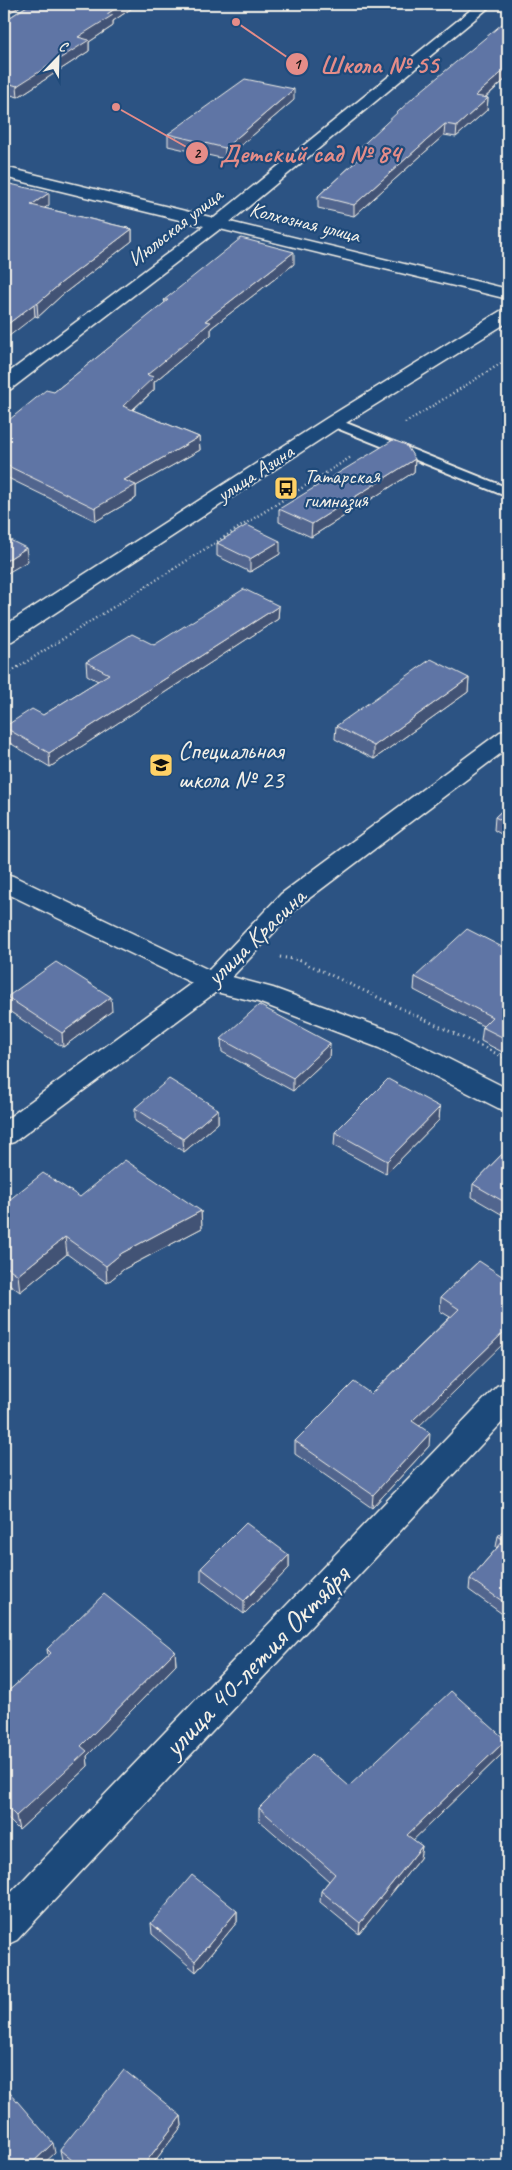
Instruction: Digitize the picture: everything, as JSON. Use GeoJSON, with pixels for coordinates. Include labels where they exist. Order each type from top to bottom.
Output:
{"type":"FeatureCollection","features":[{"type":"Feature","properties":{"kind":"street","name":"Июльская улица"},"geometry":{"type":"LineString","coordinates":[[4,385],[217,224],[486,4]]}},
{"type":"Feature","properties":{"kind":"street","name":"Колхозная улица"},"geometry":{"type":"LineString","coordinates":[[4,172],[508,294]]}},
{"type":"Feature","properties":{"kind":"street","name":"улица Азина"},"geometry":{"type":"LineString","coordinates":[[4,636],[334,422],[508,314]]}},
{"type":"Feature","properties":{"kind":"street","name":"улица Красина"},"geometry":{"type":"LineString","coordinates":[[4,1135],[212,982],[290,900],[508,737]]}},
{"type":"Feature","properties":{"kind":"street"},"geometry":{"type":"LineString","coordinates":[[4,882],[212,982],[264,994],[389,1041],[508,1101]]}},
{"type":"Feature","properties":{"kind":"street","name":"улица 40-летия Октября"},"geometry":{"type":"LineString","coordinates":[[4,1926],[508,1395]]}},
{"type":"Feature","properties":{"kind":"lane"},"geometry":{"type":"LineString","coordinates":[[334,422],[508,493]]}},
{"type":"Feature","properties":{"kind":"path"},"geometry":{"type":"LineString","coordinates":[[4,676],[508,359]]}},
{"type":"Feature","properties":{"kind":"path"},"geometry":{"type":"LineString","coordinates":[[239,952],[299,960],[508,1059]]}},
{"type":"Feature","properties":{"kind":"building"},"geometry":{"type":"Polygon","coordinates":[[[30,4],[122,4],[107,14],[113,15],[78,37],[89,40],[17,86],[4,82],[4,18],[9,18],[30,4]]]}},
{"type":"Feature","properties":{"kind":"building"},"geometry":{"type":"Polygon","coordinates":[[[508,19],[508,67],[475,96],[488,98],[457,126],[445,124],[354,205],[318,196],[362,156],[353,154],[415,96],[508,19]]]}},
{"type":"Feature","properties":{"kind":"building"},"geometry":{"type":"Polygon","coordinates":[[[245,79],[294,89],[225,148],[168,134],[245,79]]]}},
{"type":"Feature","properties":{"kind":"building"},"geometry":{"type":"Polygon","coordinates":[[[4,184],[49,193],[31,205],[132,229],[61,283],[37,304],[34,304],[4,327],[4,184]]]}},
{"type":"Feature","properties":{"kind":"building"},"geometry":{"type":"Polygon","coordinates":[[[241,238],[294,252],[205,321],[211,322],[147,375],[154,377],[123,406],[199,437],[124,480],[136,485],[95,508],[4,464],[4,424],[46,390],[54,392],[241,238]]]}},
{"type":"Feature","properties":{"kind":"building"},"geometry":{"type":"Polygon","coordinates":[[[393,440],[406,445],[415,459],[312,524],[279,509],[393,440]]]}},
{"type":"Feature","properties":{"kind":"building"},"geometry":{"type":"Polygon","coordinates":[[[247,525],[280,541],[250,559],[217,543],[247,525]]]}},
{"type":"Feature","properties":{"kind":"building"},"geometry":{"type":"Polygon","coordinates":[[[4,537],[26,548],[4,562],[4,537]]]}},
{"type":"Feature","properties":{"kind":"building"},"geometry":{"type":"Polygon","coordinates":[[[244,589],[279,606],[49,753],[4,727],[32,709],[43,715],[109,674],[86,662],[132,634],[154,645],[244,589]]]}},
{"type":"Feature","properties":{"kind":"building"},"geometry":{"type":"Polygon","coordinates":[[[431,659],[469,678],[374,746],[336,726],[431,659]]]}},
{"type":"Feature","properties":{"kind":"building"},"geometry":{"type":"Polygon","coordinates":[[[508,805],[508,824],[495,817],[508,805]]]}},
{"type":"Feature","properties":{"kind":"building"},"geometry":{"type":"Polygon","coordinates":[[[467,929],[508,950],[508,1040],[482,1027],[492,1017],[415,977],[467,929]]]}},
{"type":"Feature","properties":{"kind":"building"},"geometry":{"type":"Polygon","coordinates":[[[56,962],[111,997],[62,1033],[7,997],[56,962]]]}},
{"type":"Feature","properties":{"kind":"building"},"geometry":{"type":"Polygon","coordinates":[[[259,1005],[330,1043],[293,1078],[221,1039],[259,1005]]]}},
{"type":"Feature","properties":{"kind":"building"},"geometry":{"type":"Polygon","coordinates":[[[169,1079],[218,1109],[183,1139],[135,1108],[169,1079]]]}},
{"type":"Feature","properties":{"kind":"building"},"geometry":{"type":"Polygon","coordinates":[[[388,1079],[440,1107],[387,1161],[335,1132],[388,1079]]]}},
{"type":"Feature","properties":{"kind":"building"},"geometry":{"type":"Polygon","coordinates":[[[508,1148],[508,1204],[473,1184],[508,1148]]]}},
{"type":"Feature","properties":{"kind":"building"},"geometry":{"type":"Polygon","coordinates":[[[125,1160],[201,1211],[122,1253],[106,1266],[65,1237],[18,1275],[4,1265],[4,1204],[43,1173],[80,1197],[125,1160]]]}},
{"type":"Feature","properties":{"kind":"building"},"geometry":{"type":"Polygon","coordinates":[[[479,1261],[508,1280],[508,1328],[412,1421],[430,1433],[373,1495],[295,1441],[354,1382],[371,1394],[459,1309],[441,1297],[479,1261]]]}},
{"type":"Feature","properties":{"kind":"building"},"geometry":{"type":"Polygon","coordinates":[[[246,1523],[289,1555],[244,1601],[201,1568],[246,1523]]]}},
{"type":"Feature","properties":{"kind":"building"},"geometry":{"type":"Polygon","coordinates":[[[508,1525],[508,1605],[470,1579],[504,1540],[498,1536],[508,1525]]]}},
{"type":"Feature","properties":{"kind":"building"},"geometry":{"type":"Polygon","coordinates":[[[104,1594],[175,1651],[81,1746],[87,1751],[16,1816],[4,1804],[4,1695],[51,1653],[47,1649],[104,1594]]]}},
{"type":"Feature","properties":{"kind":"building"},"geometry":{"type":"Polygon","coordinates":[[[451,1691],[506,1740],[407,1835],[422,1846],[360,1923],[321,1891],[335,1874],[259,1808],[312,1754],[349,1786],[451,1691]]]}},
{"type":"Feature","properties":{"kind":"building"},"geometry":{"type":"Polygon","coordinates":[[[192,1875],[237,1911],[195,1961],[151,1923],[192,1875]]]}},
{"type":"Feature","properties":{"kind":"building"},"geometry":{"type":"Polygon","coordinates":[[[124,2070],[181,2116],[143,2166],[79,2166],[60,2150],[124,2070]]]}},
{"type":"Feature","properties":{"kind":"building"},"geometry":{"type":"Polygon","coordinates":[[[5,2087],[53,2143],[29,2166],[4,2166],[5,2087]]]}},
{"type":"Feature","properties":{"kind":"place","name":"Школа № 55"},"geometry":{"type":"Point","coordinates":[236,22]}},
{"type":"Feature","properties":{"kind":"place","name":"Детский сад № 84"},"geometry":{"type":"Point","coordinates":[116,107]}},
{"type":"Feature","properties":{"kind":"place","name":"Татарская гимназия"},"geometry":{"type":"Point","coordinates":[286,488]}},
{"type":"Feature","properties":{"kind":"place","name":"Специальная школа № 23"},"geometry":{"type":"Point","coordinates":[161,765]}}]}
